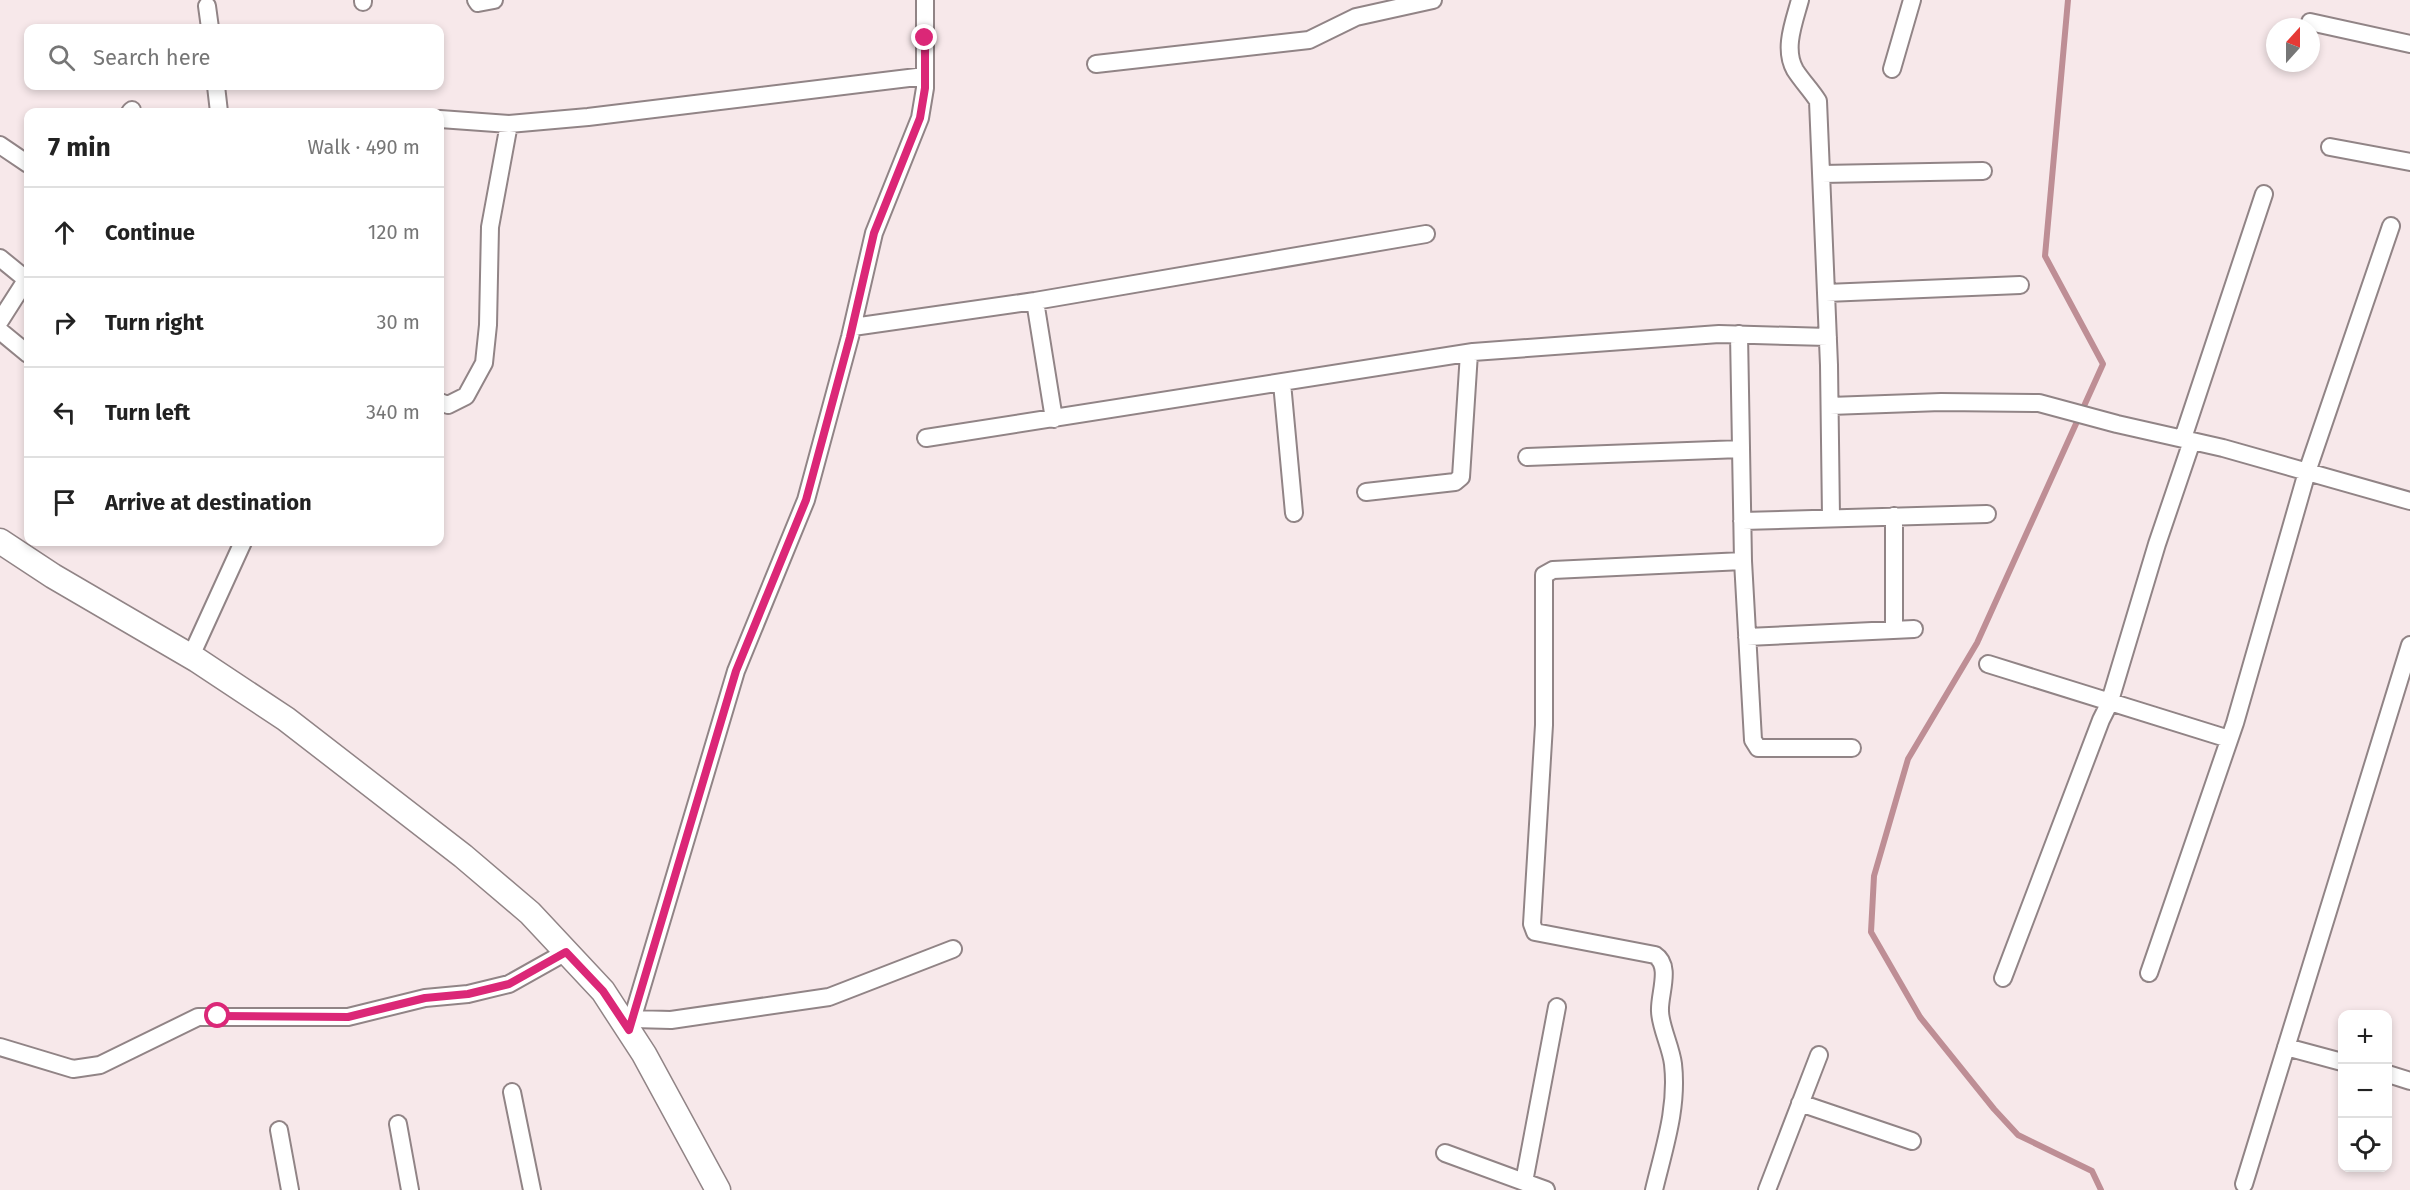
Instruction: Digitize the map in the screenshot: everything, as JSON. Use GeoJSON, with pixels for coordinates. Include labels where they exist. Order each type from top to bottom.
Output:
{"type":"FeatureCollection","features":[{"type":"Feature","properties":{"kind":"main road"},"geometry":{"type":"LineString","coordinates":[[0,541],[53,576],[191,656],[324,746],[530,913],[603,991],[631,1025],[718,1190]]}},
{"type":"Feature","properties":{"kind":"street"},"geometry":{"type":"LineString","coordinates":[[476,0],[478,3],[494,0]]}},
{"type":"Feature","properties":{"kind":"street"},"geometry":{"type":"LineString","coordinates":[[925,0],[925,76],[920,118],[874,233],[853,327],[806,500],[736,671],[631,1025],[829,997],[953,949]]}},
{"type":"Feature","properties":{"kind":"street"},"geometry":{"type":"LineString","coordinates":[[1096,64],[1309,40],[1356,17],[1433,0]]}},
{"type":"Feature","properties":{"kind":"street"},"geometry":{"type":"LineString","coordinates":[[1800,0],[1792,28],[1789,56],[1818,101],[1827,293],[1832,517]]}},
{"type":"Feature","properties":{"kind":"street"},"geometry":{"type":"LineString","coordinates":[[1892,69],[1912,0]]}},
{"type":"Feature","properties":{"kind":"street"},"geometry":{"type":"LineString","coordinates":[[207,6],[209,24]]}},
{"type":"Feature","properties":{"kind":"street"},"geometry":{"type":"LineString","coordinates":[[2320,24],[2410,44]]}},
{"type":"Feature","properties":{"kind":"street"},"geometry":{"type":"LineString","coordinates":[[444,119],[509,124],[821,91],[925,76]]}},
{"type":"Feature","properties":{"kind":"street"},"geometry":{"type":"LineString","coordinates":[[216,90],[219,108]]}},
{"type":"Feature","properties":{"kind":"street"},"geometry":{"type":"LineString","coordinates":[[444,404],[448,405],[466,396],[484,363],[488,325],[490,227],[509,124]]}},
{"type":"Feature","properties":{"kind":"street"},"geometry":{"type":"LineString","coordinates":[[0,145],[24,161]]}},
{"type":"Feature","properties":{"kind":"street"},"geometry":{"type":"LineString","coordinates":[[2330,147],[2410,162]]}},
{"type":"Feature","properties":{"kind":"street"},"geometry":{"type":"LineString","coordinates":[[1822,174],[1983,171]]}},
{"type":"Feature","properties":{"kind":"street"},"geometry":{"type":"LineString","coordinates":[[2003,978],[2109,704],[2187,439],[2264,194]]}},
{"type":"Feature","properties":{"kind":"street"},"geometry":{"type":"LineString","coordinates":[[2149,973],[2229,739],[2307,472],[2391,226]]}},
{"type":"Feature","properties":{"kind":"street"},"geometry":{"type":"LineString","coordinates":[[853,327],[1035,301],[1426,234]]}},
{"type":"Feature","properties":{"kind":"street"},"geometry":{"type":"LineString","coordinates":[[0,258],[24,276]]}},
{"type":"Feature","properties":{"kind":"street"},"geometry":{"type":"LineString","coordinates":[[0,321],[24,285]]}},
{"type":"Feature","properties":{"kind":"street"},"geometry":{"type":"LineString","coordinates":[[1827,293],[2020,285]]}},
{"type":"Feature","properties":{"kind":"street"},"geometry":{"type":"LineString","coordinates":[[1035,301],[1054,419]]}},
{"type":"Feature","properties":{"kind":"street"},"geometry":{"type":"LineString","coordinates":[[0,331],[24,351]]}},
{"type":"Feature","properties":{"kind":"street"},"geometry":{"type":"LineString","coordinates":[[926,438],[1469,353],[1739,334],[1828,337]]}},
{"type":"Feature","properties":{"kind":"street"},"geometry":{"type":"LineString","coordinates":[[1739,334],[1743,561],[1753,740],[1758,748],[1852,748]]}},
{"type":"Feature","properties":{"kind":"street"},"geometry":{"type":"LineString","coordinates":[[1366,492],[1455,482],[1461,477],[1469,353]]}},
{"type":"Feature","properties":{"kind":"street"},"geometry":{"type":"LineString","coordinates":[[1282,383],[1294,513]]}},
{"type":"Feature","properties":{"kind":"street"},"geometry":{"type":"LineString","coordinates":[[1830,406],[1941,402],[2039,403],[2117,424],[2187,439],[2410,501]]}},
{"type":"Feature","properties":{"kind":"street"},"geometry":{"type":"LineString","coordinates":[[1527,457],[1741,449]]}},
{"type":"Feature","properties":{"kind":"street"},"geometry":{"type":"LineString","coordinates":[[1742,521],[1988,514]]}},
{"type":"Feature","properties":{"kind":"street"},"geometry":{"type":"LineString","coordinates":[[1894,516],[1894,629]]}},
{"type":"Feature","properties":{"kind":"street"},"geometry":{"type":"LineString","coordinates":[[191,656],[241,546]]}},
{"type":"Feature","properties":{"kind":"street"},"geometry":{"type":"LineString","coordinates":[[1653,1190],[1672,1115],[1675,1091],[1672,1061],[1660,1012],[1664,969],[1660,958],[1655,955],[1535,932],[1532,924],[1544,725],[1544,575],[1552,570],[1743,561]]}},
{"type":"Feature","properties":{"kind":"street"},"geometry":{"type":"LineString","coordinates":[[1747,637],[1914,629]]}},
{"type":"Feature","properties":{"kind":"street"},"geometry":{"type":"LineString","coordinates":[[2244,1184],[2410,645]]}},
{"type":"Feature","properties":{"kind":"street"},"geometry":{"type":"LineString","coordinates":[[1988,664],[2109,704],[2229,739]]}},
{"type":"Feature","properties":{"kind":"street"},"geometry":{"type":"LineString","coordinates":[[0,1047],[73,1069],[100,1065],[198,1017],[348,1017],[425,998],[468,994],[509,984],[566,952]]}},
{"type":"Feature","properties":{"kind":"street"},"geometry":{"type":"LineString","coordinates":[[1524,1182],[1557,1007]]}},
{"type":"Feature","properties":{"kind":"street"},"geometry":{"type":"LineString","coordinates":[[2286,1047],[2338,1061]]}},
{"type":"Feature","properties":{"kind":"street"},"geometry":{"type":"LineString","coordinates":[[1772,1189],[1800,1103],[1819,1055]]}},
{"type":"Feature","properties":{"kind":"street"},"geometry":{"type":"LineString","coordinates":[[2392,1075],[2410,1080]]}},
{"type":"Feature","properties":{"kind":"street"},"geometry":{"type":"LineString","coordinates":[[512,1092],[532,1190]]}},
{"type":"Feature","properties":{"kind":"street"},"geometry":{"type":"LineString","coordinates":[[1800,1103],[1912,1141]]}},
{"type":"Feature","properties":{"kind":"street"},"geometry":{"type":"LineString","coordinates":[[398,1124],[410,1190]]}},
{"type":"Feature","properties":{"kind":"street"},"geometry":{"type":"LineString","coordinates":[[279,1130],[290,1190]]}},
{"type":"Feature","properties":{"kind":"street"},"geometry":{"type":"LineString","coordinates":[[1445,1153],[1546,1190]]}},
{"type":"Feature","properties":{"kind":"waterway"},"geometry":{"type":"LineString","coordinates":[[2068,0],[2045,256],[2103,364],[1977,643],[1908,759],[1874,876],[1871,932],[1920,1017],[1994,1109],[2018,1135],[2092,1171],[2101,1190]]}},
{"type":"Feature","properties":{"kind":"route"},"geometry":{"type":"LineString","coordinates":[[218,1016],[348,1017],[425,998],[468,994],[509,984],[536,971],[566,952],[603,991],[629,1030],[736,671],[806,500],[850,337],[874,233],[920,118],[925,88],[925,38]]}}]}
